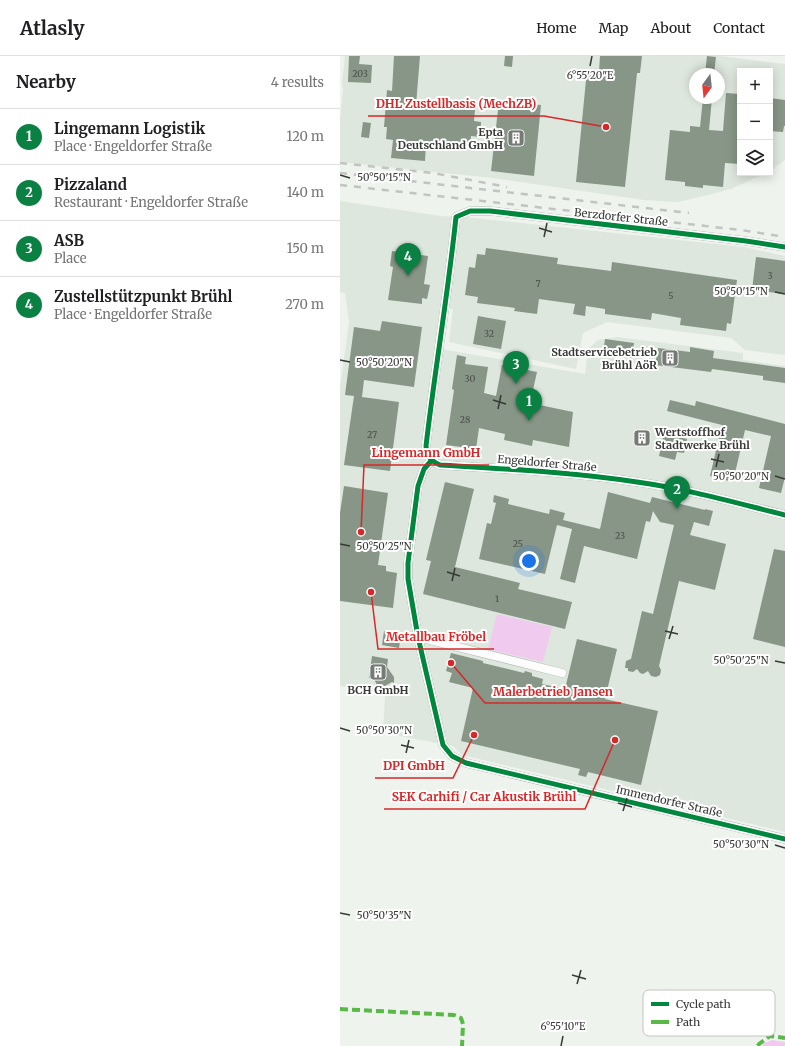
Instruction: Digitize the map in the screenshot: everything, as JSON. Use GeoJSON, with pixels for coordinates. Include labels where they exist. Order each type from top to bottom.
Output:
{"type":"FeatureCollection","features":[{"type":"Feature","properties":{"kind":"street","name":"Berzdorfer Straße"},"geometry":{"type":"LineString","coordinates":[[432,461],[427,453],[426,446],[433,382],[449,277],[456,217],[470,211],[490,212],[739,240],[785,248]]}},
{"type":"Feature","properties":{"kind":"street","name":"Engeldorfer Straße"},"geometry":{"type":"LineString","coordinates":[[432,461],[440,465],[574,473],[638,482],[785,515]]}},
{"type":"Feature","properties":{"kind":"street","name":"Immendorfer Straße"},"geometry":{"type":"LineString","coordinates":[[432,461],[424,469],[418,486],[408,561],[408,579],[418,637],[442,745],[452,756],[466,763],[785,839]]}},
{"type":"Feature","properties":{"kind":"street"},"geometry":{"type":"LineString","coordinates":[[418,637],[562,673]]}},
{"type":"Feature","properties":{"kind":"shaded area"},"geometry":{"type":"Polygon","coordinates":[[[345,56],[720,56],[785,64],[785,160],[773,169],[773,68],[737,68],[737,176],[759,176],[731,189],[678,202],[644,200],[492,178],[340,162],[340,119],[343,90],[342,82],[345,56]]]}},
{"type":"Feature","properties":{"kind":"shaded area"},"geometry":{"type":"Polygon","coordinates":[[[340,201],[441,216],[475,218],[744,247],[785,256],[785,355],[745,350],[731,338],[607,322],[583,333],[576,369],[449,342],[453,309],[440,307],[435,348],[585,374],[588,349],[598,340],[617,337],[743,353],[743,360],[785,366],[785,832],[462,755],[453,746],[383,733],[385,695],[340,686],[340,388],[349,322],[345,293],[340,292],[340,201]]]}},
{"type":"Feature","properties":{"kind":"shaded area"},"geometry":{"type":"Polygon","coordinates":[[[497,614],[552,627],[543,662],[488,649],[497,614]]]}},
{"type":"Feature","properties":{"kind":"shaded area"},"geometry":{"type":"Polygon","coordinates":[[[772,1040],[785,1042],[785,1046],[762,1046],[764,1043],[772,1040]]]}},
{"type":"Feature","properties":{"kind":"building"},"geometry":{"type":"Polygon","coordinates":[[[349,56],[360,56],[359,64],[372,65],[371,83],[348,82],[349,56]]]}},
{"type":"Feature","properties":{"kind":"building"},"geometry":{"type":"Polygon","coordinates":[[[394,56],[420,56],[416,105],[475,110],[474,121],[481,122],[480,137],[471,136],[470,147],[426,144],[425,161],[391,158],[393,140],[386,139],[387,127],[384,127],[387,90],[392,91],[394,56]]]}},
{"type":"Feature","properties":{"kind":"building"},"geometry":{"type":"Polygon","coordinates":[[[505,56],[513,56],[512,67],[504,66],[505,56]]]}},
{"type":"Feature","properties":{"kind":"building"},"geometry":{"type":"Polygon","coordinates":[[[600,56],[642,56],[640,73],[637,73],[625,187],[576,182],[587,70],[599,71],[600,56]]]}},
{"type":"Feature","properties":{"kind":"building"},"geometry":{"type":"Polygon","coordinates":[[[707,56],[716,57],[715,68],[706,68],[707,56]]]}},
{"type":"Feature","properties":{"kind":"building"},"geometry":{"type":"Polygon","coordinates":[[[726,93],[737,94],[737,164],[725,163],[723,187],[703,185],[703,188],[685,186],[685,182],[665,180],[670,130],[690,132],[690,126],[700,127],[702,104],[711,104],[709,130],[723,131],[726,93]]]}},
{"type":"Feature","properties":{"kind":"building"},"geometry":{"type":"Polygon","coordinates":[[[773,98],[785,100],[785,126],[783,132],[773,131],[773,98]]]}},
{"type":"Feature","properties":{"kind":"building","name":"Epta Deutschland GmbH"},"geometry":{"type":"Polygon","coordinates":[[[499,101],[541,105],[534,176],[491,171],[499,101]]]}},
{"type":"Feature","properties":{"kind":"building"},"geometry":{"type":"Polygon","coordinates":[[[363,122],[371,123],[369,138],[361,137],[363,122]]]}},
{"type":"Feature","properties":{"kind":"building"},"geometry":{"type":"Polygon","coordinates":[[[486,248],[558,258],[557,264],[611,271],[612,262],[737,280],[731,324],[727,323],[726,331],[680,325],[681,318],[652,313],[651,320],[605,314],[605,309],[586,306],[585,316],[573,314],[575,304],[539,299],[537,314],[514,311],[515,308],[477,303],[478,297],[465,295],[469,267],[475,268],[477,254],[485,255],[486,248]]]}},
{"type":"Feature","properties":{"kind":"building"},"geometry":{"type":"Polygon","coordinates":[[[392,251],[428,256],[424,284],[430,285],[427,299],[422,298],[422,304],[388,300],[393,267],[390,266],[392,251]]]}},
{"type":"Feature","properties":{"kind":"building"},"geometry":{"type":"Polygon","coordinates":[[[756,257],[785,261],[785,294],[752,290],[756,257]]]}},
{"type":"Feature","properties":{"kind":"building"},"geometry":{"type":"Polygon","coordinates":[[[478,316],[506,321],[501,349],[473,344],[478,316]]]}},
{"type":"Feature","properties":{"kind":"building"},"geometry":{"type":"Polygon","coordinates":[[[382,321],[422,327],[414,387],[364,380],[362,397],[399,402],[390,471],[344,465],[354,396],[345,395],[354,327],[380,331],[382,321]]]}},
{"type":"Feature","properties":{"kind":"building"},"geometry":{"type":"Polygon","coordinates":[[[605,339],[634,343],[632,358],[603,354],[605,339]]]}},
{"type":"Feature","properties":{"kind":"building"},"geometry":{"type":"Polygon","coordinates":[[[690,347],[714,351],[713,358],[785,368],[785,383],[763,380],[763,376],[712,369],[711,372],[655,365],[658,348],[690,352],[690,347]]]}},
{"type":"Feature","properties":{"kind":"building"},"geometry":{"type":"Polygon","coordinates":[[[457,355],[466,357],[465,364],[488,367],[484,393],[496,396],[502,365],[537,372],[530,403],[573,412],[569,447],[533,440],[532,446],[504,440],[505,434],[479,428],[476,449],[446,445],[454,390],[452,389],[457,355]]]}},
{"type":"Feature","properties":{"kind":"building"},"geometry":{"type":"Polygon","coordinates":[[[670,400],[695,406],[696,401],[785,424],[785,477],[781,493],[759,488],[771,436],[745,430],[733,482],[710,476],[722,425],[667,411],[670,400]]]}},
{"type":"Feature","properties":{"kind":"building"},"geometry":{"type":"Polygon","coordinates":[[[664,433],[687,439],[684,453],[677,452],[675,460],[659,456],[664,433]]]}},
{"type":"Feature","properties":{"kind":"building"},"geometry":{"type":"Polygon","coordinates":[[[445,482],[474,489],[455,567],[520,583],[518,589],[572,602],[565,629],[423,594],[431,561],[426,560],[445,482]]]}},
{"type":"Feature","properties":{"kind":"building"},"geometry":{"type":"Polygon","coordinates":[[[344,486],[388,493],[378,565],[386,566],[386,571],[397,573],[393,608],[340,601],[340,513],[344,486]]]}},
{"type":"Feature","properties":{"kind":"building"},"geometry":{"type":"Polygon","coordinates":[[[608,492],[650,503],[652,497],[713,511],[709,526],[694,522],[690,535],[726,544],[715,590],[679,581],[659,666],[661,670],[660,675],[656,677],[651,676],[648,671],[643,674],[637,669],[633,672],[628,671],[628,668],[625,668],[626,661],[631,659],[642,611],[653,614],[674,525],[660,522],[653,511],[650,522],[646,521],[637,559],[584,546],[575,583],[560,579],[572,529],[557,525],[545,574],[479,559],[487,523],[491,524],[496,503],[493,502],[494,495],[509,499],[508,504],[549,514],[550,509],[565,513],[563,520],[600,529],[608,492]]]}},
{"type":"Feature","properties":{"kind":"building"},"geometry":{"type":"Polygon","coordinates":[[[774,549],[785,551],[785,647],[753,639],[774,549]]]}},
{"type":"Feature","properties":{"kind":"building"},"geometry":{"type":"Polygon","coordinates":[[[384,631],[401,634],[399,648],[382,645],[384,631]]]}},
{"type":"Feature","properties":{"kind":"building"},"geometry":{"type":"Polygon","coordinates":[[[577,639],[617,649],[605,699],[658,711],[641,785],[588,772],[586,777],[578,775],[580,769],[461,741],[473,688],[449,682],[452,673],[446,671],[451,653],[483,661],[483,663],[524,673],[525,671],[532,673],[532,676],[543,679],[542,684],[565,689],[577,639]]]}},
{"type":"Feature","properties":{"kind":"building","name":"BCH GmbH"},"geometry":{"type":"Polygon","coordinates":[[[372,656],[388,659],[387,667],[394,677],[394,683],[392,682],[383,687],[377,685],[374,679],[369,678],[372,656]]]}},
{"type":"Feature","properties":{"kind":"railway"},"geometry":{"type":"LineString","coordinates":[[340,163],[433,173],[507,187]]}},
{"type":"Feature","properties":{"kind":"railway"},"geometry":{"type":"LineString","coordinates":[[340,173],[689,213]]}},
{"type":"Feature","properties":{"kind":"railway"},"geometry":{"type":"LineString","coordinates":[[340,185],[741,230],[785,237]]}},
{"type":"Feature","properties":{"kind":"marked path"},"geometry":{"type":"LineString","coordinates":[[340,1009],[454,1015],[461,1018],[463,1024],[462,1046]]}},
{"type":"Feature","properties":{"kind":"marked path"},"geometry":{"type":"LineString","coordinates":[[758,1046],[770,1036],[785,1038]]}},
{"type":"Feature","properties":{"kind":"cycle path"},"geometry":{"type":"LineString","coordinates":[[785,247],[746,241],[490,211],[470,211],[456,217],[426,446],[427,453],[430,458],[440,465],[564,473],[637,482],[693,492],[785,515]]}},
{"type":"Feature","properties":{"kind":"cycle path"},"geometry":{"type":"LineString","coordinates":[[431,461],[424,469],[418,486],[408,563],[408,579],[418,637],[443,745],[452,756],[466,763],[785,839]]}},
{"type":"Feature","properties":{"kind":"place","name":"DHL Zustellbasis (MechZB)"},"geometry":{"type":"Point","coordinates":[606,127]}},
{"type":"Feature","properties":{"kind":"place","name":"Epta Deutschland GmbH"},"geometry":{"type":"Point","coordinates":[516,138]}},
{"type":"Feature","properties":{"kind":"place","name":"Zustellstützpunkt Brühl"},"geometry":{"type":"Point","coordinates":[408,276]}},
{"type":"Feature","properties":{"kind":"place","name":"Stadtservicebetrieb Brühl AöR"},"geometry":{"type":"Point","coordinates":[670,358]}},
{"type":"Feature","properties":{"kind":"place","name":"ASB"},"geometry":{"type":"Point","coordinates":[516,384]}},
{"type":"Feature","properties":{"kind":"place","name":"Lingemann Logistik"},"geometry":{"type":"Point","coordinates":[529,421]}},
{"type":"Feature","properties":{"kind":"place","name":"Wertstoffhof Stadtwerke Brühl"},"geometry":{"type":"Point","coordinates":[642,438]}},
{"type":"Feature","properties":{"kind":"place","name":"Pizzaland"},"geometry":{"type":"Point","coordinates":[677,509]}},
{"type":"Feature","properties":{"kind":"place","name":"Lingemann GmbH"},"geometry":{"type":"Point","coordinates":[361,532]}},
{"type":"Feature","properties":{"kind":"place","name":"Metallbau Fröbel"},"geometry":{"type":"Point","coordinates":[371,592]}},
{"type":"Feature","properties":{"kind":"place","name":"Malerbetrieb Jansen"},"geometry":{"type":"Point","coordinates":[451,663]}},
{"type":"Feature","properties":{"kind":"place","name":"BCH GmbH"},"geometry":{"type":"Point","coordinates":[378,672]}},
{"type":"Feature","properties":{"kind":"place","name":"DPI GmbH"},"geometry":{"type":"Point","coordinates":[474,735]}},
{"type":"Feature","properties":{"kind":"place","name":"SEK Carhifi / Car Akustik Brühl"},"geometry":{"type":"Point","coordinates":[615,740]}}]}
